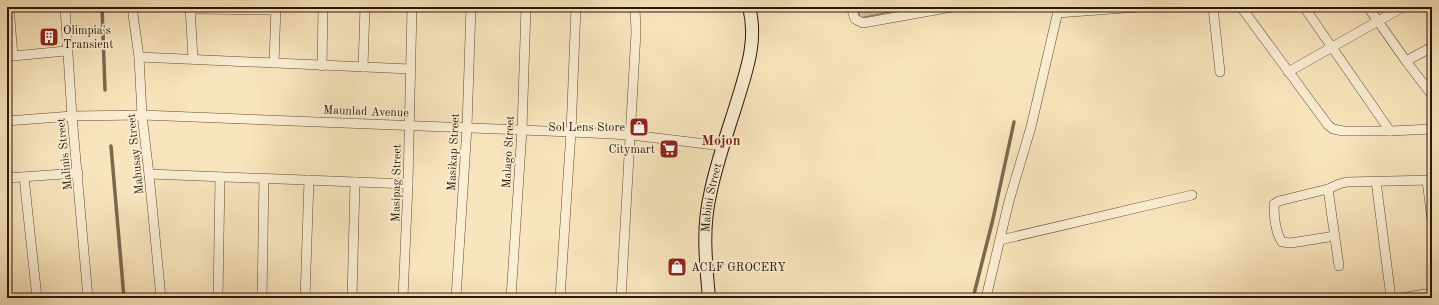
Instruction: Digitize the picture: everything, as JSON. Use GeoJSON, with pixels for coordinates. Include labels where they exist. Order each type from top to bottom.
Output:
{"type":"FeatureCollection","features":[{"type":"Feature","properties":{"kind":"main road","name":"Mabini Street"},"geometry":{"type":"LineString","coordinates":[[708,298],[705,237],[709,196],[722,146],[750,61],[753,40],[752,20],[749,7]]}},
{"type":"Feature","properties":{"kind":"street"},"geometry":{"type":"LineString","coordinates":[[9,7],[10,56],[66,51]]}},
{"type":"Feature","properties":{"kind":"street","name":"Malinis Street"},"geometry":{"type":"LineString","coordinates":[[64,7],[66,51],[88,298]]}},
{"type":"Feature","properties":{"kind":"street","name":"Mahusay Street"},"geometry":{"type":"LineString","coordinates":[[132,7],[161,298]]}},
{"type":"Feature","properties":{"kind":"street"},"geometry":{"type":"LineString","coordinates":[[322,66],[323,7]]}},
{"type":"Feature","properties":{"kind":"street"},"geometry":{"type":"LineString","coordinates":[[363,67],[365,7]]}},
{"type":"Feature","properties":{"kind":"street","name":"Masipag Street"},"geometry":{"type":"LineString","coordinates":[[403,298],[408,184],[412,7]]}},
{"type":"Feature","properties":{"kind":"street","name":"Masikap Street"},"geometry":{"type":"LineString","coordinates":[[456,298],[467,127],[471,7]]}},
{"type":"Feature","properties":{"kind":"street","name":"Malago Street"},"geometry":{"type":"LineString","coordinates":[[511,298],[522,130],[526,7]]}},
{"type":"Feature","properties":{"kind":"street"},"geometry":{"type":"LineString","coordinates":[[560,298],[571,132],[576,7]]}},
{"type":"Feature","properties":{"kind":"street"},"geometry":{"type":"LineString","coordinates":[[621,298],[636,32],[635,7]]}},
{"type":"Feature","properties":{"kind":"street"},"geometry":{"type":"LineString","coordinates":[[851,7],[855,19],[863,23],[952,7]]}},
{"type":"Feature","properties":{"kind":"street"},"geometry":{"type":"LineString","coordinates":[[986,298],[1009,201],[1031,127],[1058,10],[1139,7]]}},
{"type":"Feature","properties":{"kind":"street"},"geometry":{"type":"LineString","coordinates":[[1212,7],[1220,72]]}},
{"type":"Feature","properties":{"kind":"street"},"geometry":{"type":"LineString","coordinates":[[1241,7],[1288,72],[1328,125],[1333,129],[1342,131],[1432,129]]}},
{"type":"Feature","properties":{"kind":"street"},"geometry":{"type":"LineString","coordinates":[[1304,7],[1390,131]]}},
{"type":"Feature","properties":{"kind":"street"},"geometry":{"type":"LineString","coordinates":[[1368,7],[1432,95]]}},
{"type":"Feature","properties":{"kind":"street"},"geometry":{"type":"LineString","coordinates":[[1288,72],[1403,7]]}},
{"type":"Feature","properties":{"kind":"street"},"geometry":{"type":"LineString","coordinates":[[193,59],[190,8],[276,9],[274,63]]}},
{"type":"Feature","properties":{"kind":"street"},"geometry":{"type":"LineString","coordinates":[[1406,61],[1432,47]]}},
{"type":"Feature","properties":{"kind":"street"},"geometry":{"type":"LineString","coordinates":[[138,57],[410,69]]}},
{"type":"Feature","properties":{"kind":"street","name":"Maunlad Avenue"},"geometry":{"type":"LineString","coordinates":[[7,121],[72,116],[142,115],[467,127],[630,135],[722,146]]}},
{"type":"Feature","properties":{"kind":"street"},"geometry":{"type":"LineString","coordinates":[[7,178],[78,173]]}},
{"type":"Feature","properties":{"kind":"street"},"geometry":{"type":"LineString","coordinates":[[149,174],[408,184]]}},
{"type":"Feature","properties":{"kind":"street"},"geometry":{"type":"LineString","coordinates":[[24,177],[37,298]]}},
{"type":"Feature","properties":{"kind":"street"},"geometry":{"type":"LineString","coordinates":[[218,298],[220,177]]}},
{"type":"Feature","properties":{"kind":"street"},"geometry":{"type":"LineString","coordinates":[[262,298],[264,178]]}},
{"type":"Feature","properties":{"kind":"street"},"geometry":{"type":"LineString","coordinates":[[305,298],[309,180]]}},
{"type":"Feature","properties":{"kind":"street"},"geometry":{"type":"LineString","coordinates":[[1334,236],[1291,243],[1282,242],[1279,237],[1274,204],[1279,201],[1328,189],[1347,182],[1429,180],[1432,221]]}},
{"type":"Feature","properties":{"kind":"street"},"geometry":{"type":"LineString","coordinates":[[1376,181],[1391,298]]}},
{"type":"Feature","properties":{"kind":"street"},"geometry":{"type":"LineString","coordinates":[[352,298],[356,182]]}},
{"type":"Feature","properties":{"kind":"street"},"geometry":{"type":"LineString","coordinates":[[1328,189],[1339,266]]}},
{"type":"Feature","properties":{"kind":"street"},"geometry":{"type":"LineString","coordinates":[[1000,240],[1192,195]]}},
{"type":"Feature","properties":{"kind":"street"},"geometry":{"type":"LineString","coordinates":[[1400,298],[1432,294]]}},
{"type":"Feature","properties":{"kind":"shaded area"},"geometry":{"type":"Polygon","coordinates":[[[857,7],[914,7],[860,18],[857,7]]]}},
{"type":"Feature","properties":{"kind":"waterway"},"geometry":{"type":"LineString","coordinates":[[102,7],[105,90]]}},
{"type":"Feature","properties":{"kind":"waterway"},"geometry":{"type":"LineString","coordinates":[[973,298],[993,219],[1014,122]]}},
{"type":"Feature","properties":{"kind":"waterway"},"geometry":{"type":"LineString","coordinates":[[111,146],[124,298]]}},
{"type":"Feature","properties":{"kind":"place","name":"Olimpia's Transient"},"geometry":{"type":"Point","coordinates":[49,37]}},
{"type":"Feature","properties":{"kind":"place","name":"Sol Lens Store"},"geometry":{"type":"Point","coordinates":[639,127]}},
{"type":"Feature","properties":{"kind":"place","name":"Citymart"},"geometry":{"type":"Point","coordinates":[669,149]}},
{"type":"Feature","properties":{"kind":"place","name":"ACLF GROCERY"},"geometry":{"type":"Point","coordinates":[677,267]}},
{"type":"Feature","properties":{"kind":"district","name":"Mojon"},"geometry":{"type":"Point","coordinates":[721,140]}}]}
